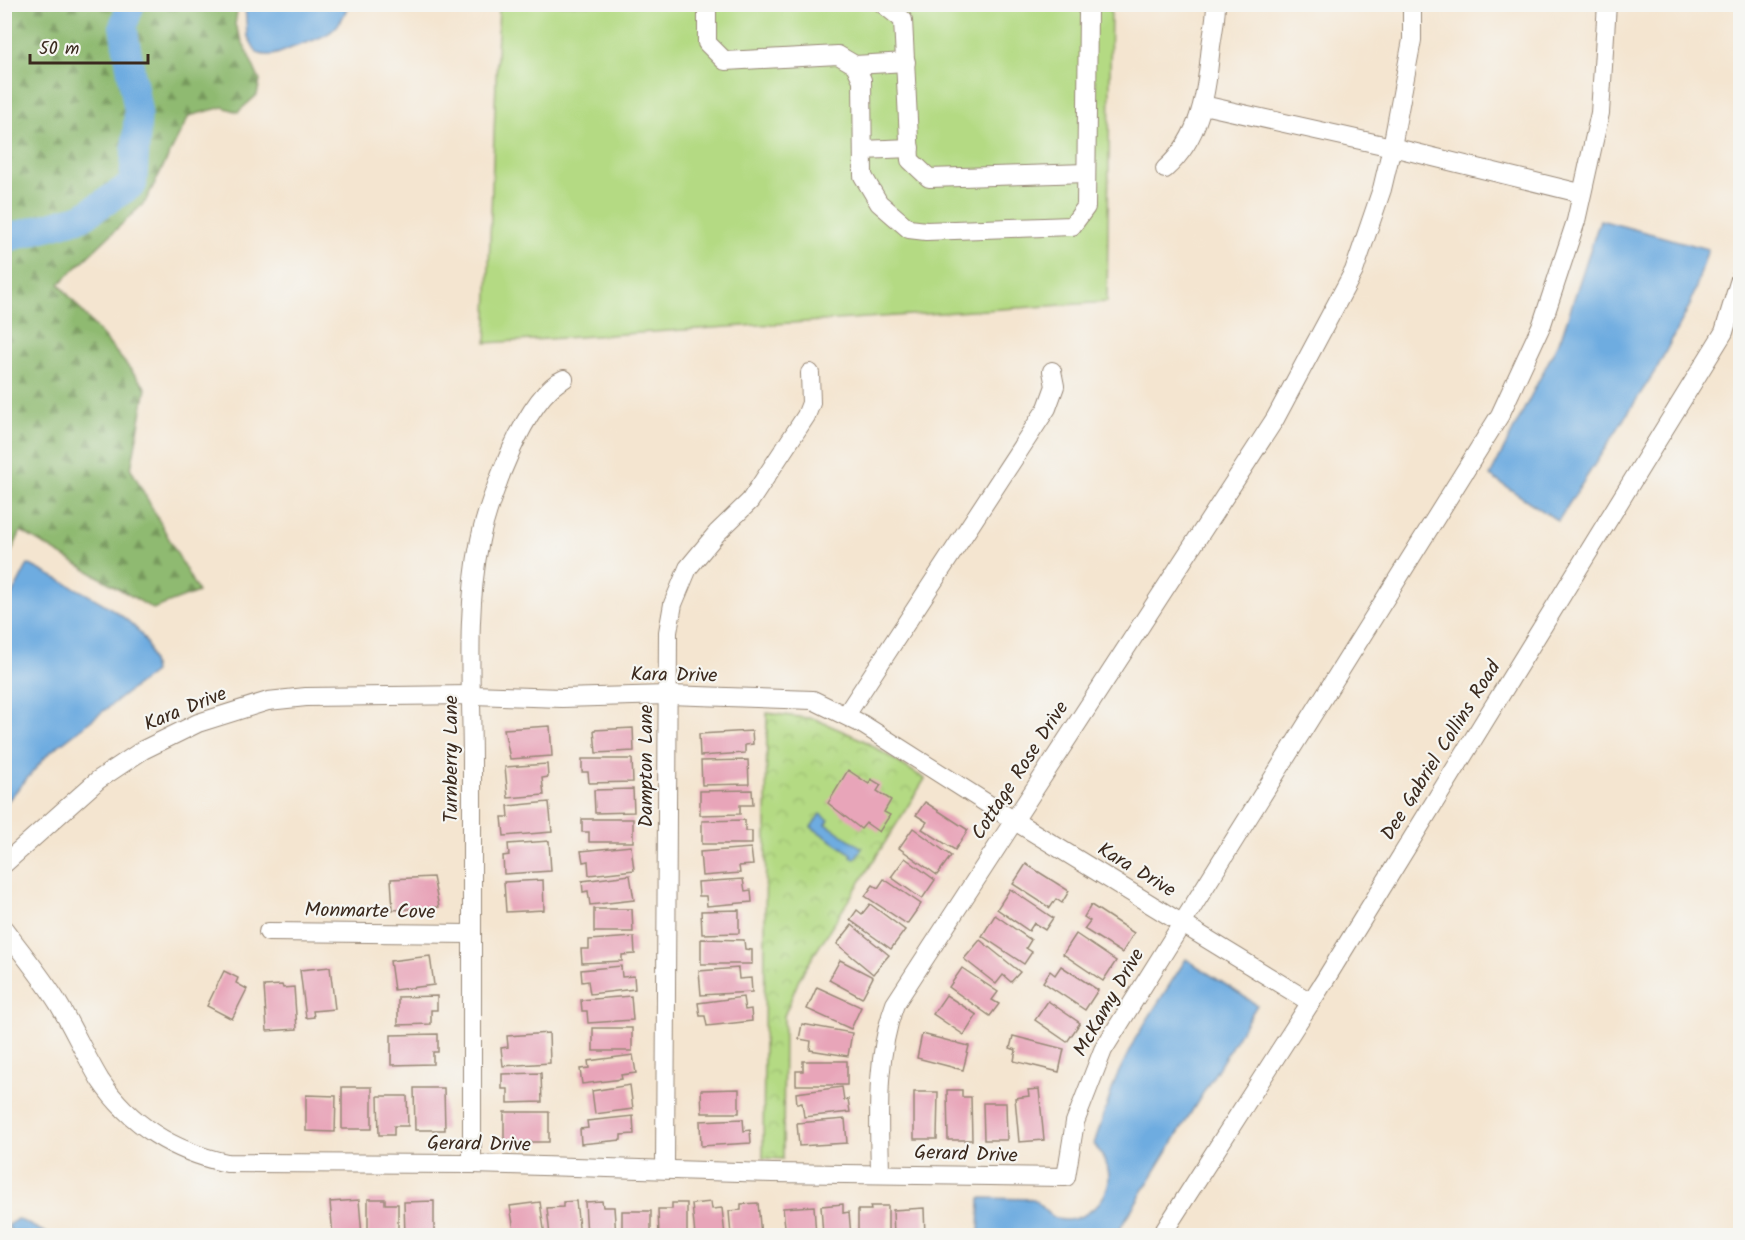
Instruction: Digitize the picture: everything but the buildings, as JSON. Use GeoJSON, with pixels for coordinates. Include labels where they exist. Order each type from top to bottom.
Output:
{"type":"FeatureCollection","features":[{"type":"Feature","properties":{"kind":"street"},"geometry":{"type":"LineString","coordinates":[[707,4],[707,43],[725,61],[838,55],[855,64],[906,62]]}},
{"type":"Feature","properties":{"kind":"street"},"geometry":{"type":"LineString","coordinates":[[855,64],[862,80],[863,176],[879,203],[909,229],[926,231],[1072,226],[1086,207],[1088,10],[1083,4]]}},
{"type":"Feature","properties":{"kind":"street"},"geometry":{"type":"LineString","coordinates":[[1165,168],[1181,155],[1197,127],[1203,105],[1216,4]]}},
{"type":"Feature","properties":{"kind":"street","name":"Cottage Rose Drive"},"geometry":{"type":"LineString","coordinates":[[880,1173],[880,1078],[885,1030],[892,1013],[1013,820],[1275,419],[1353,271],[1382,189],[1392,147],[1412,40],[1412,4]]}},
{"type":"Feature","properties":{"kind":"street","name":"McKamy Drive"},"geometry":{"type":"LineString","coordinates":[[1066,1177],[1076,1122],[1103,1050],[1500,415],[1542,324],[1576,221],[1580,193],[1600,113],[1608,4]]}},
{"type":"Feature","properties":{"kind":"street"},"geometry":{"type":"LineString","coordinates":[[891,7],[903,20],[910,160],[929,178],[1086,173]]}},
{"type":"Feature","properties":{"kind":"street"},"geometry":{"type":"LineString","coordinates":[[1203,105],[1392,147],[1580,193]]}},
{"type":"Feature","properties":{"kind":"street"},"geometry":{"type":"LineString","coordinates":[[863,150],[910,148]]}},
{"type":"Feature","properties":{"kind":"street","name":"Dee Gabriel Collins Road"},"geometry":{"type":"LineString","coordinates":[[1161,1236],[1310,1002],[1724,332],[1740,279]]}},
{"type":"Feature","properties":{"kind":"street"},"geometry":{"type":"LineString","coordinates":[[846,715],[1047,408],[1054,386],[1052,371]]}},
{"type":"Feature","properties":{"kind":"street","name":"Dampton Lane"},"geometry":{"type":"LineString","coordinates":[[665,1169],[668,632],[679,585],[700,551],[740,512],[765,481],[806,416],[811,403],[810,373]]}},
{"type":"Feature","properties":{"kind":"street","name":"Turnberry Lane"},"geometry":{"type":"LineString","coordinates":[[472,1164],[473,601],[483,529],[500,476],[514,444],[541,399],[564,379]]}},
{"type":"Feature","properties":{"kind":"street","name":"Kara Drive"},"geometry":{"type":"LineString","coordinates":[[4,864],[98,780],[143,750],[198,723],[268,701],[306,697],[472,695],[562,698],[668,695],[813,700],[846,715],[1310,1002]]}},
{"type":"Feature","properties":{"kind":"street","name":"Gerard Drive"},"geometry":{"type":"LineString","coordinates":[[4,929],[58,1002],[101,1081],[129,1115],[165,1142],[199,1157],[227,1163],[472,1164],[1066,1177]]}},
{"type":"Feature","properties":{"kind":"street","name":"Monmarte Cove"},"geometry":{"type":"LineString","coordinates":[[268,932],[472,934]]}},
{"type":"Feature","properties":{"kind":"green space"},"geometry":{"type":"Polygon","coordinates":[[[5,4],[238,5],[235,25],[260,81],[257,95],[238,112],[223,107],[189,116],[145,202],[59,284],[146,388],[131,469],[198,592],[153,609],[21,531],[5,566],[5,4]]]}},
{"type":"Feature","properties":{"kind":"green space"},"geometry":{"type":"Polygon","coordinates":[[[499,5],[1111,5],[1107,302],[486,343],[499,5]]]}},
{"type":"Feature","properties":{"kind":"green space"},"geometry":{"type":"Polygon","coordinates":[[[767,713],[815,719],[863,740],[925,779],[800,977],[784,1016],[783,1159],[763,1158],[767,713]]]}},
{"type":"Feature","properties":{"kind":"water"},"geometry":{"type":"Polygon","coordinates":[[[245,4],[348,5],[340,22],[329,33],[273,55],[263,55],[257,53],[247,35],[245,4]]]}},
{"type":"Feature","properties":{"kind":"water"},"geometry":{"type":"Polygon","coordinates":[[[1600,220],[1708,249],[1691,303],[1657,368],[1558,521],[1490,476],[1562,335],[1600,220]]]}},
{"type":"Feature","properties":{"kind":"water"},"geometry":{"type":"Polygon","coordinates":[[[28,564],[103,603],[130,623],[146,642],[154,672],[49,753],[5,804],[5,609],[28,564]]]}},
{"type":"Feature","properties":{"kind":"water"},"geometry":{"type":"Polygon","coordinates":[[[820,814],[829,820],[826,824],[862,848],[855,859],[851,857],[852,854],[811,827],[820,814]]]}},
{"type":"Feature","properties":{"kind":"water"},"geometry":{"type":"Polygon","coordinates":[[[1186,959],[1257,1005],[1116,1235],[979,1235],[980,1198],[1034,1199],[1052,1216],[1064,1220],[1083,1216],[1104,1196],[1108,1187],[1109,1173],[1094,1144],[1116,1078],[1135,1039],[1186,959]]]}},
{"type":"Feature","properties":{"kind":"water"},"geometry":{"type":"Polygon","coordinates":[[[17,1219],[50,1235],[14,1235],[8,1226],[17,1219]]]}},
{"type":"Feature","properties":{"kind":"waterway"},"geometry":{"type":"LineString","coordinates":[[4,239],[82,217],[133,184],[138,111],[123,26],[131,4]]}}]}
